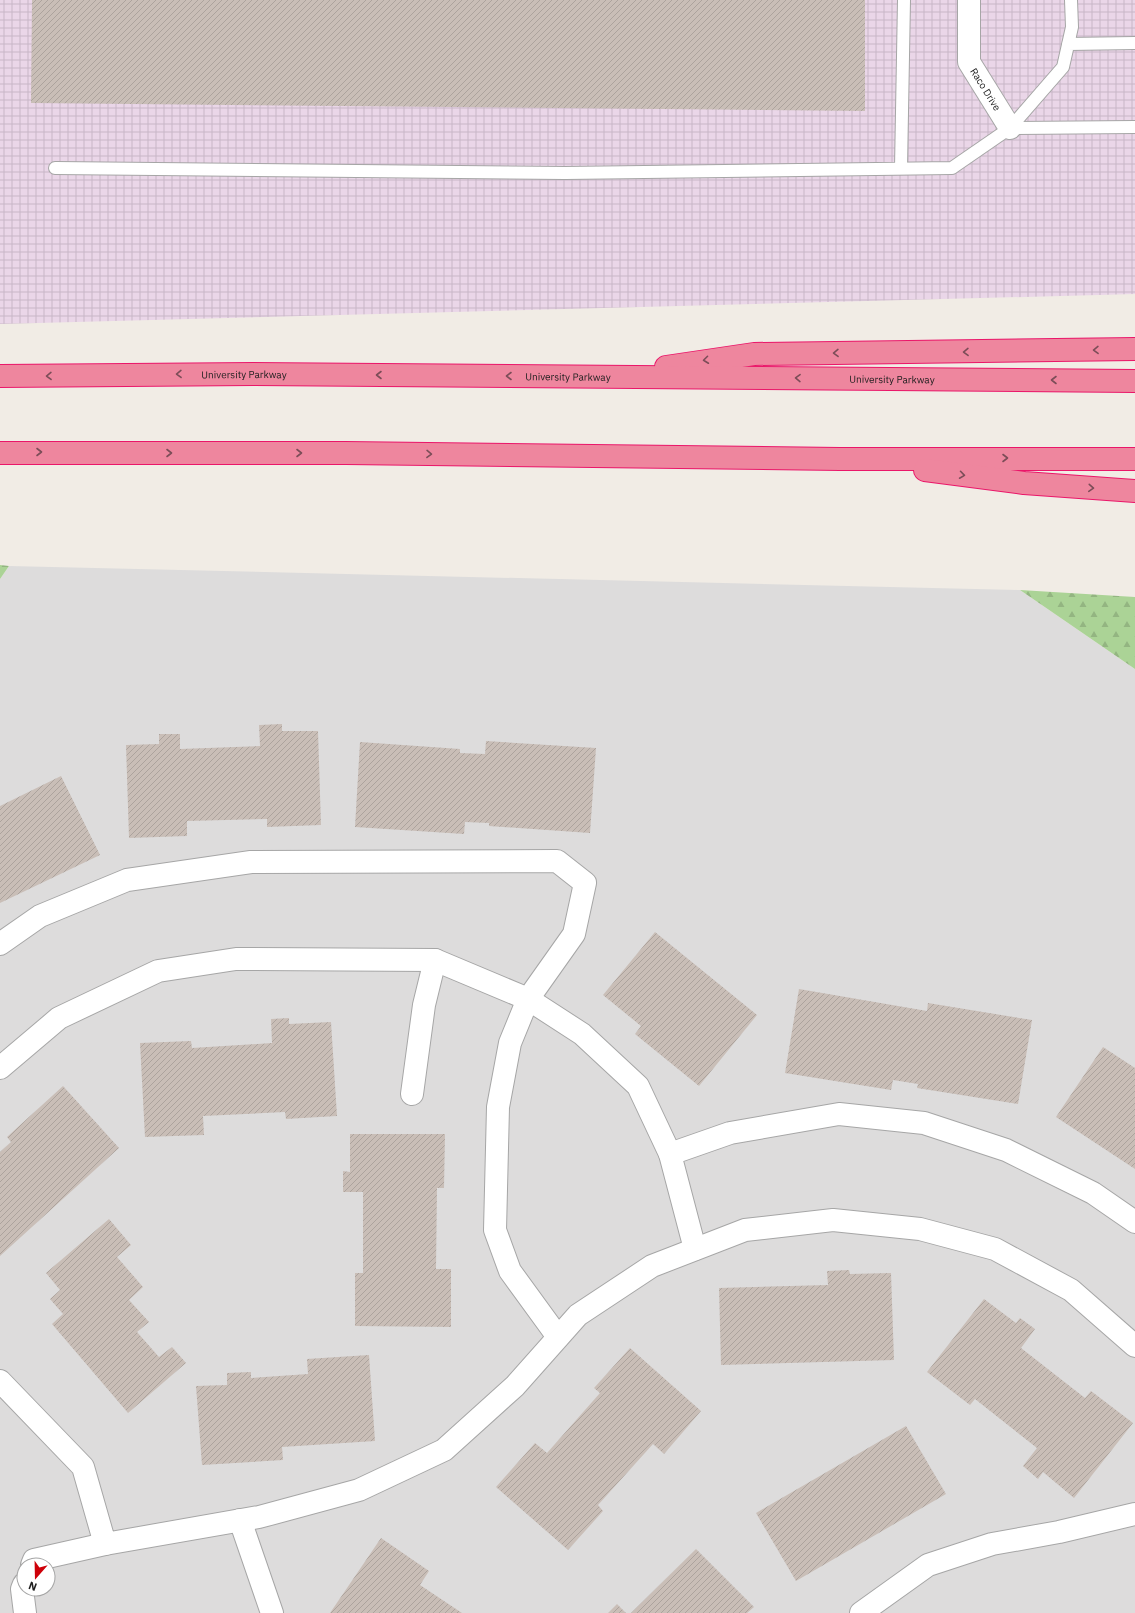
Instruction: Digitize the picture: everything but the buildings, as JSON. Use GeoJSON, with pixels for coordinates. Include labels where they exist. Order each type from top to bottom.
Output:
{"type":"FeatureCollection","features":[{"type":"Feature","properties":{"kind":"highway"},"geometry":{"type":"LineString","coordinates":[[618,376],[681,364],[754,354],[1135,349]]}},
{"type":"Feature","properties":{"kind":"highway","name":"University Parkway"},"geometry":{"type":"LineString","coordinates":[[0,376],[253,374],[1135,381]]}},
{"type":"Feature","properties":{"kind":"highway"},"geometry":{"type":"LineString","coordinates":[[0,453],[338,453],[840,459],[1135,459]]}},
{"type":"Feature","properties":{"kind":"highway"},"geometry":{"type":"LineString","coordinates":[[840,459],[1024,483],[1135,491]]}},
{"type":"Feature","properties":{"kind":"street","name":"Raco Drive"},"geometry":{"type":"LineString","coordinates":[[969,0],[969,62],[1010,128]]}},
{"type":"Feature","properties":{"kind":"street"},"geometry":{"type":"LineString","coordinates":[[0,944],[40,916],[127,880],[251,862],[557,861],[585,883],[574,934],[528,999],[510,1043],[498,1107],[495,1230],[510,1271],[558,1337]]}},
{"type":"Feature","properties":{"kind":"street"},"geometry":{"type":"LineString","coordinates":[[0,1068],[59,1018],[158,971],[236,959],[435,960],[528,999],[582,1034],[638,1086],[670,1154],[695,1249]]}},
{"type":"Feature","properties":{"kind":"street"},"geometry":{"type":"LineString","coordinates":[[412,1094],[424,1005],[435,960]]}},
{"type":"Feature","properties":{"kind":"street"},"geometry":{"type":"LineString","coordinates":[[670,1154],[730,1133],[839,1114],[924,1123],[1006,1150],[1093,1193],[1135,1222]]}},
{"type":"Feature","properties":{"kind":"street"},"geometry":{"type":"LineString","coordinates":[[47,1557],[105,1544],[240,1520],[359,1490],[444,1450],[515,1386],[578,1315],[652,1266],[745,1230],[833,1220],[920,1229],[995,1249],[1071,1290],[1135,1346]]}},
{"type":"Feature","properties":{"kind":"street"},"geometry":{"type":"LineString","coordinates":[[4,1394],[83,1467],[105,1544]]}},
{"type":"Feature","properties":{"kind":"street"},"geometry":{"type":"LineString","coordinates":[[861,1613],[928,1565],[992,1544],[1059,1532],[1135,1514]]}},
{"type":"Feature","properties":{"kind":"street"},"geometry":{"type":"LineString","coordinates":[[240,1520],[272,1613]]}},
{"type":"Feature","properties":{"kind":"street"},"geometry":{"type":"LineString","coordinates":[[23,1597],[25,1613]]}},
{"type":"Feature","properties":{"kind":"lane"},"geometry":{"type":"LineString","coordinates":[[901,168],[904,0]]}},
{"type":"Feature","properties":{"kind":"lane"},"geometry":{"type":"LineString","coordinates":[[54,168],[566,174],[952,168],[1010,128],[1063,67],[1072,27],[1071,0]]}},
{"type":"Feature","properties":{"kind":"lane"},"geometry":{"type":"LineString","coordinates":[[1068,44],[1135,43]]}},
{"type":"Feature","properties":{"kind":"lane"},"geometry":{"type":"LineString","coordinates":[[1010,128],[1135,127]]}},
{"type":"Feature","properties":{"kind":"shaded area"},"geometry":{"type":"Polygon","coordinates":[[[0,0],[1135,0],[1135,294],[0,324],[0,0]]]}},
{"type":"Feature","properties":{"kind":"shaded area"},"geometry":{"type":"Polygon","coordinates":[[[9,566],[1020,590],[1135,669],[1135,1613],[0,1613],[0,579],[9,566]]]}},
{"type":"Feature","properties":{"kind":"green space"},"geometry":{"type":"Polygon","coordinates":[[[0,565],[9,566],[0,579],[0,565]]]}},
{"type":"Feature","properties":{"kind":"green space"},"geometry":{"type":"Polygon","coordinates":[[[1020,590],[1135,597],[1135,669],[1020,590]]]}}]}
